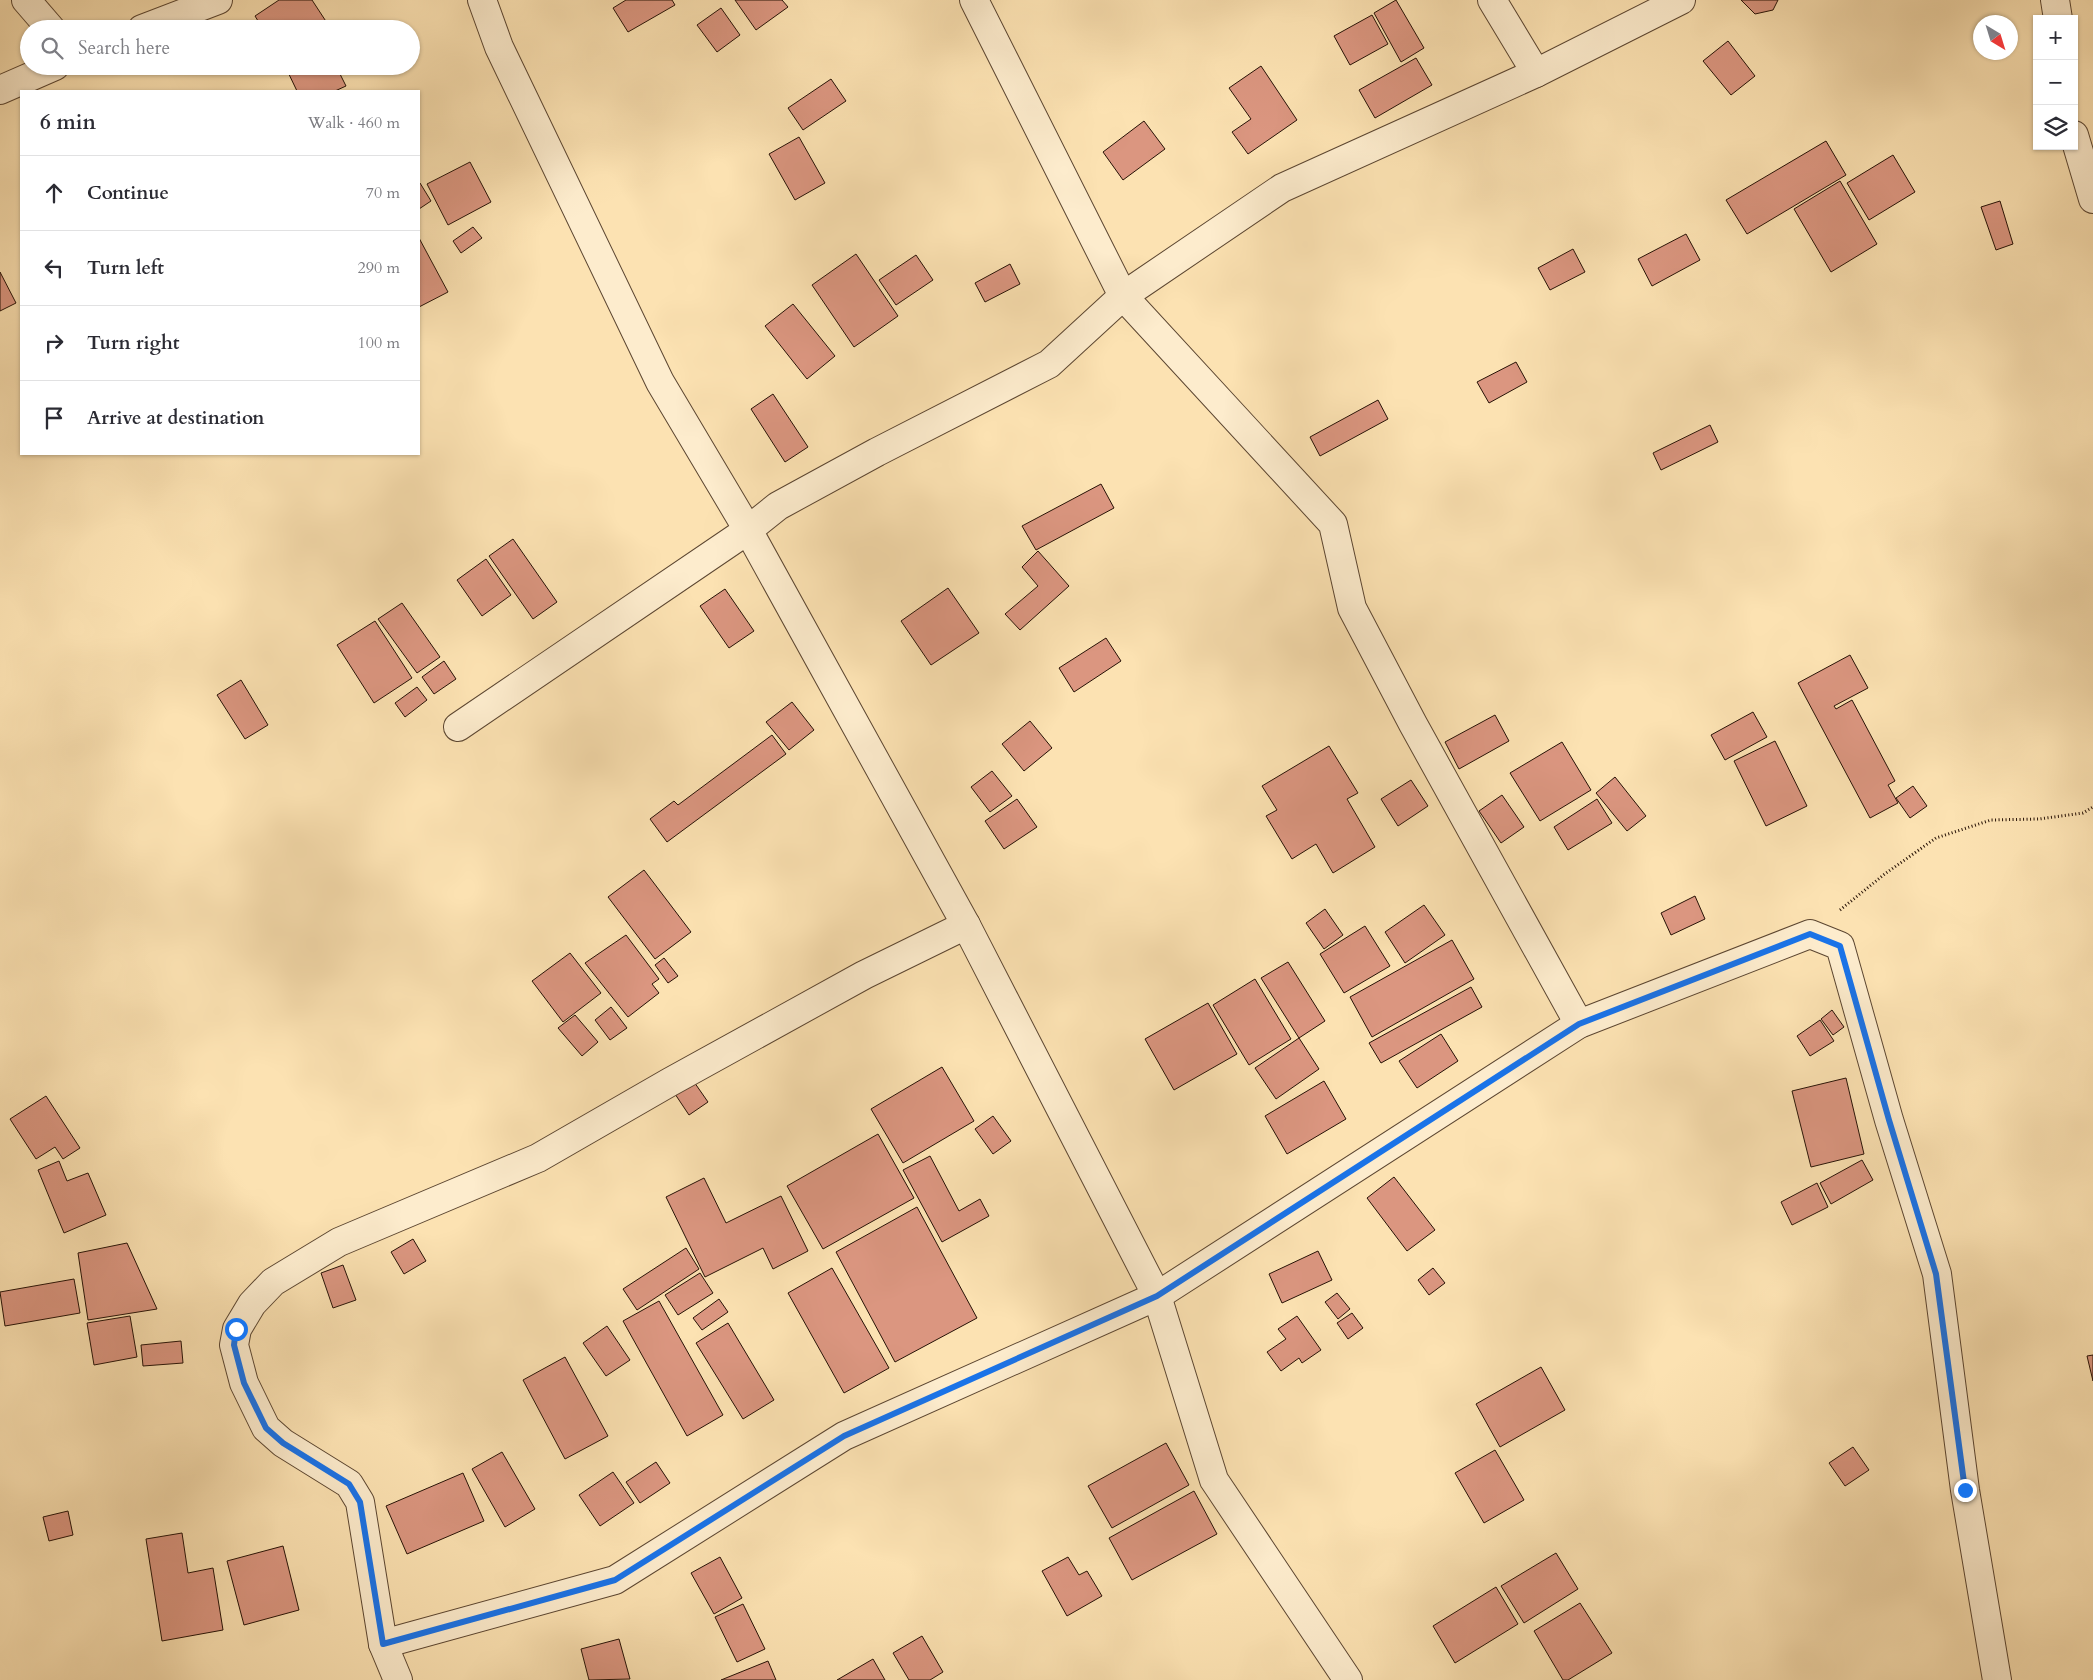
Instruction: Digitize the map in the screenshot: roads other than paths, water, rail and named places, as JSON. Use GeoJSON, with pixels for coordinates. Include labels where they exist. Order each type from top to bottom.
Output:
{"type":"FeatureCollection","features":[{"type":"Feature","properties":{"kind":"street"},"geometry":{"type":"LineString","coordinates":[[26,0],[43,20]]}},
{"type":"Feature","properties":{"kind":"street"},"geometry":{"type":"LineString","coordinates":[[166,20],[218,0]]}},
{"type":"Feature","properties":{"kind":"street"},"geometry":{"type":"LineString","coordinates":[[482,0],[499,47],[660,382],[748,530],[966,925],[1157,1296],[1214,1480],[1348,1680]]}},
{"type":"Feature","properties":{"kind":"street"},"geometry":{"type":"LineString","coordinates":[[974,0],[1123,296],[1333,524],[1352,608],[1413,724],[1579,1024]]}},
{"type":"Feature","properties":{"kind":"street"},"geometry":{"type":"LineString","coordinates":[[1492,0],[1536,73]]}},
{"type":"Feature","properties":{"kind":"street"},"geometry":{"type":"LineString","coordinates":[[458,727],[748,530],[778,506],[877,452],[1050,364],[1123,296],[1282,188],[1536,73],[1681,0]]}},
{"type":"Feature","properties":{"kind":"street"},"geometry":{"type":"LineString","coordinates":[[2055,0],[2057,15]]}},
{"type":"Feature","properties":{"kind":"street"},"geometry":{"type":"LineString","coordinates":[[0,90],[34,75]]}},
{"type":"Feature","properties":{"kind":"street"},"geometry":{"type":"LineString","coordinates":[[2078,148],[2093,199]]}},
{"type":"Feature","properties":{"kind":"street"},"geometry":{"type":"LineString","coordinates":[[398,1680],[383,1644],[360,1502],[349,1484],[283,1443],[266,1428],[244,1383],[234,1345],[236,1329],[252,1304],[273,1282],[339,1242],[538,1158],[670,1082],[864,975],[966,925]]}},
{"type":"Feature","properties":{"kind":"street"},"geometry":{"type":"LineString","coordinates":[[383,1644],[615,1580],[844,1436],[1157,1296],[1579,1024],[1810,934],[1840,946],[1889,1120],[1936,1274],[1965,1490],[1997,1680]]}}]}
